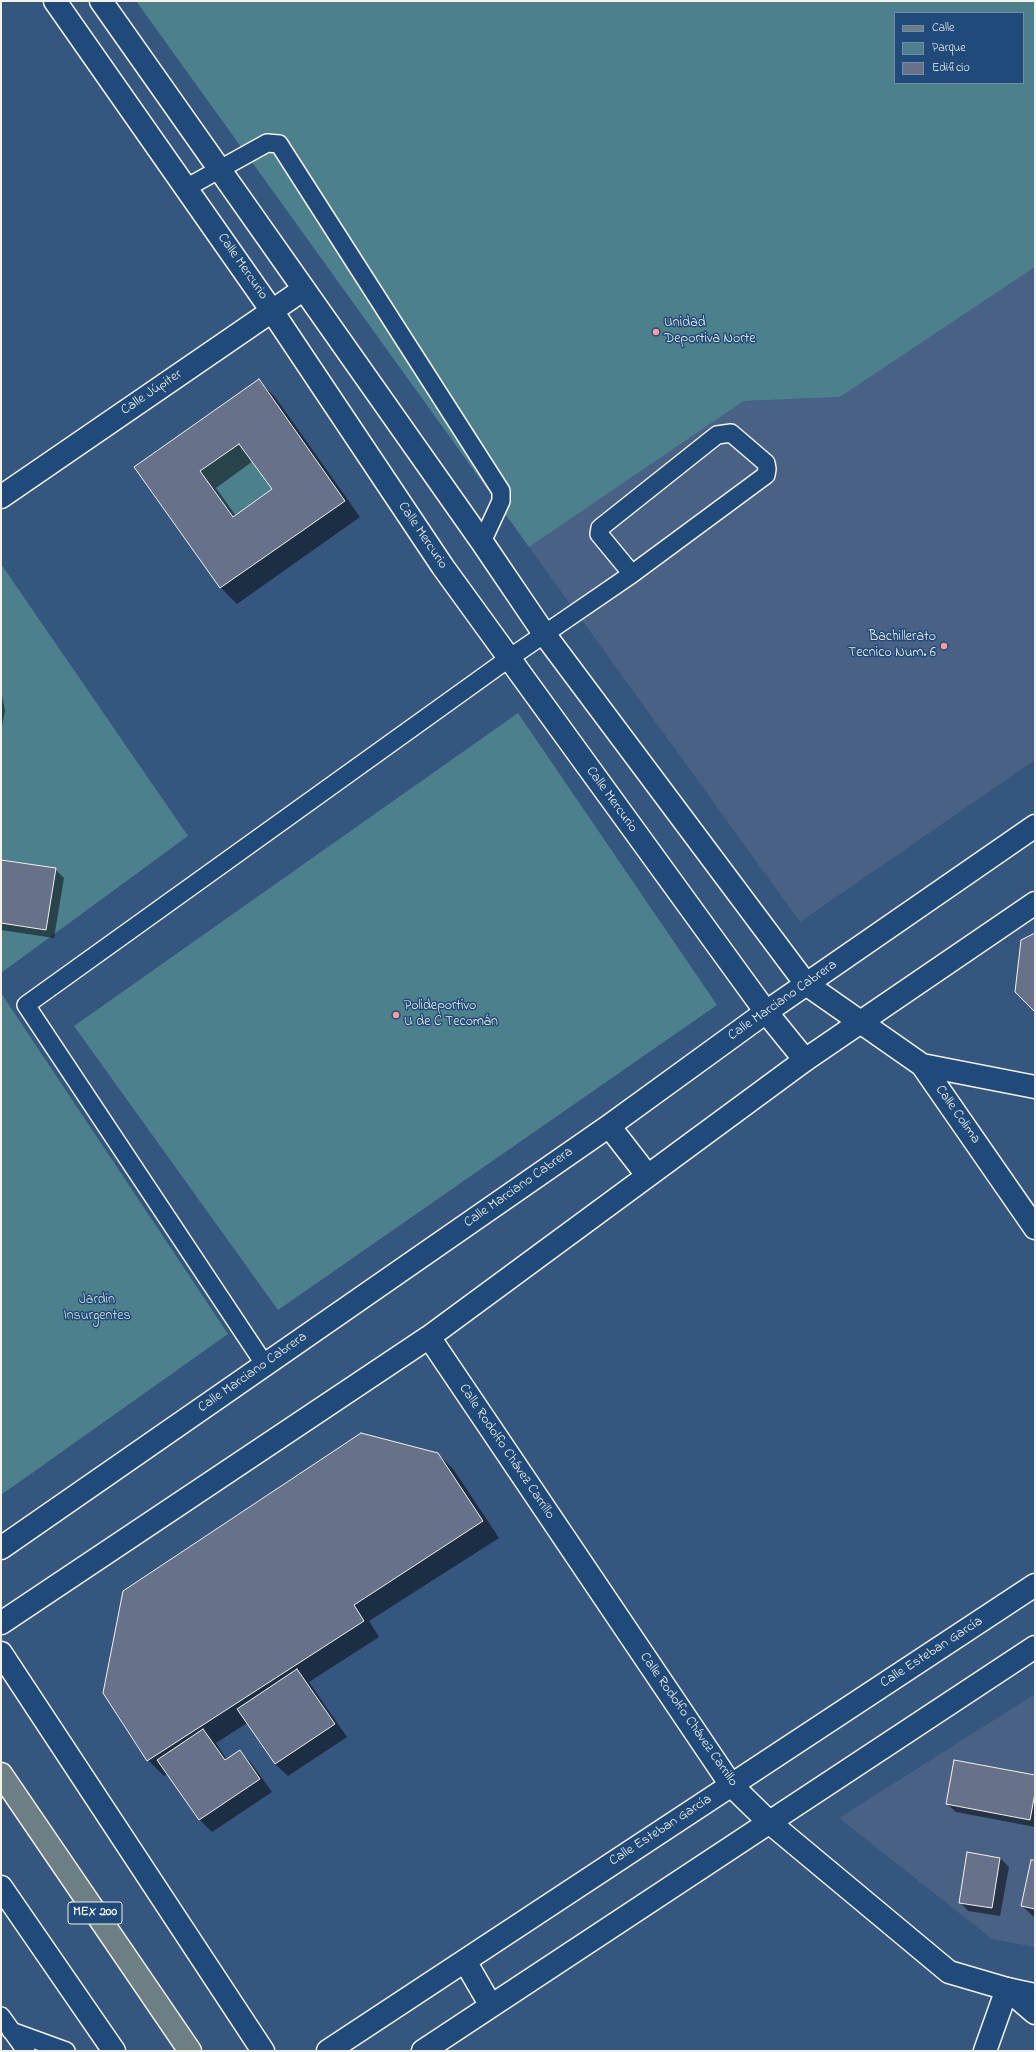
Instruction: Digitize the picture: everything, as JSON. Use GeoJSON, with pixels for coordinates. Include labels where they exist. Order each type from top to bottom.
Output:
{"type":"FeatureCollection","features":[{"type":"Feature","properties":{"kind":"main road","name":"MEX 200"},"geometry":{"type":"LineString","coordinates":[[1,1774],[190,2051]]}},
{"type":"Feature","properties":{"kind":"street","name":"Calle Mercurio"},"geometry":{"type":"LineString","coordinates":[[55,1],[272,311],[443,567],[508,659],[766,1012],[805,1060]]}},
{"type":"Feature","properties":{"kind":"street"},"geometry":{"type":"LineString","coordinates":[[101,1],[218,170],[304,289],[546,634],[806,984],[861,1021]]}},
{"type":"Feature","properties":{"kind":"street","name":"Calle Júpiter"},"geometry":{"type":"LineString","coordinates":[[1,497],[304,289]]}},
{"type":"Feature","properties":{"kind":"street","name":"Calle Marciano Cabrera"},"geometry":{"type":"LineString","coordinates":[[1,1548],[609,1126],[766,1012],[1035,826]]}},
{"type":"Feature","properties":{"kind":"street"},"geometry":{"type":"LineString","coordinates":[[1,1623],[429,1336],[646,1175],[805,1060],[1035,903]]}},
{"type":"Feature","properties":{"kind":"street","name":"Calle Colima"},"geometry":{"type":"LineString","coordinates":[[861,1021],[922,1064],[1035,1228]]}},
{"type":"Feature","properties":{"kind":"street"},"geometry":{"type":"LineString","coordinates":[[922,1064],[1035,1087]]}},
{"type":"Feature","properties":{"kind":"street"},"geometry":{"type":"LineString","coordinates":[[609,1126],[646,1175]]}},
{"type":"Feature","properties":{"kind":"street","name":"Calle Rodolfo Chávez Carrillo"},"geometry":{"type":"LineString","coordinates":[[429,1336],[731,1785],[769,1822],[949,1972],[1007,1989],[1035,2013]]}},
{"type":"Feature","properties":{"kind":"street","name":"Calle Esteban García"},"geometry":{"type":"LineString","coordinates":[[328,2051],[1035,1585]]}},
{"type":"Feature","properties":{"kind":"street"},"geometry":{"type":"LineString","coordinates":[[423,2051],[1035,1647]]}},
{"type":"Feature","properties":{"kind":"street"},"geometry":{"type":"LineString","coordinates":[[1,1653],[262,2051]]}},
{"type":"Feature","properties":{"kind":"street"},"geometry":{"type":"LineString","coordinates":[[1,1887],[114,2051]]}},
{"type":"Feature","properties":{"kind":"street"},"geometry":{"type":"LineString","coordinates":[[465,1961],[491,2006]]}},
{"type":"Feature","properties":{"kind":"street"},"geometry":{"type":"LineString","coordinates":[[985,2051],[1007,1989],[1035,1995]]}},
{"type":"Feature","properties":{"kind":"lane"},"geometry":{"type":"LineString","coordinates":[[186,188],[267,143],[279,144],[501,491],[501,501],[482,542]]}},
{"type":"Feature","properties":{"kind":"lane"},"geometry":{"type":"LineString","coordinates":[[265,1365],[26,1005],[508,659],[632,574],[766,475],[766,463],[731,433],[717,435],[600,528],[599,534],[632,574]]}},
{"type":"Feature","properties":{"kind":"lane"},"geometry":{"type":"LineString","coordinates":[[1,2016],[26,2051]]}},
{"type":"Feature","properties":{"kind":"lane"},"geometry":{"type":"LineString","coordinates":[[11,2031],[66,2051]]}},
{"type":"Feature","properties":{"kind":"shaded area"},"geometry":{"type":"Polygon","coordinates":[[[1035,267],[1035,760],[800,922],[529,547],[744,401],[840,397],[1035,267]]]}},
{"type":"Feature","properties":{"kind":"shaded area"},"geometry":{"type":"Polygon","coordinates":[[[1035,1694],[1035,1947],[992,1939],[839,1818],[1035,1694]]]}},
{"type":"Feature","properties":{"kind":"green space","name":"Unidad Deportiva Norte"},"geometry":{"type":"Polygon","coordinates":[[[136,1],[1035,1],[1035,267],[840,397],[744,401],[529,547],[136,1]]]}},
{"type":"Feature","properties":{"kind":"green space"},"geometry":{"type":"Polygon","coordinates":[[[239,444],[272,489],[233,517],[200,471],[239,444]]]}},
{"type":"Feature","properties":{"kind":"green space"},"geometry":{"type":"Polygon","coordinates":[[[1,564],[188,836],[1,973],[1,564]]]}},
{"type":"Feature","properties":{"kind":"green space","name":"Polideportivo U de C Tecomán"},"geometry":{"type":"Polygon","coordinates":[[[518,713],[717,1005],[278,1310],[74,1026],[518,713]]]}},
{"type":"Feature","properties":{"kind":"green space","name":"Jardín Insurgentes"},"geometry":{"type":"Polygon","coordinates":[[[1,993],[228,1334],[1,1495],[1,993]]]}},
{"type":"Feature","properties":{"kind":"building"},"geometry":{"type":"Polygon","coordinates":[[[259,379],[345,501],[220,588],[134,467],[259,379]],[[239,444],[200,471],[233,517],[272,489],[239,444]]]}},
{"type":"Feature","properties":{"kind":"building"},"geometry":{"type":"Polygon","coordinates":[[[1,860],[56,868],[46,930],[1,923],[1,860]]]}},
{"type":"Feature","properties":{"kind":"building"},"geometry":{"type":"Polygon","coordinates":[[[1035,933],[1035,1012],[1015,992],[1021,940],[1035,933]]]}},
{"type":"Feature","properties":{"kind":"building"},"geometry":{"type":"Polygon","coordinates":[[[361,1433],[438,1453],[483,1521],[354,1605],[364,1621],[147,1761],[103,1693],[123,1591],[361,1433]]]}},
{"type":"Feature","properties":{"kind":"building"},"geometry":{"type":"Polygon","coordinates":[[[297,1669],[335,1724],[275,1764],[237,1709],[297,1669]]]}},
{"type":"Feature","properties":{"kind":"building"},"geometry":{"type":"Polygon","coordinates":[[[203,1729],[225,1760],[240,1750],[260,1779],[199,1820],[157,1760],[203,1729]]]}},
{"type":"Feature","properties":{"kind":"building"},"geometry":{"type":"Polygon","coordinates":[[[954,1760],[1035,1775],[1035,1793],[1030,1820],[946,1804],[954,1760]]]}},
{"type":"Feature","properties":{"kind":"building"},"geometry":{"type":"Polygon","coordinates":[[[967,1852],[1000,1858],[992,1908],[959,1903],[967,1852]]]}},
{"type":"Feature","properties":{"kind":"building"},"geometry":{"type":"Polygon","coordinates":[[[1031,1860],[1035,1860],[1035,1909],[1021,1906],[1031,1860]]]}},
{"type":"Feature","properties":{"kind":"place","name":"Unidad Deportiva Norte"},"geometry":{"type":"Point","coordinates":[656,332]}},
{"type":"Feature","properties":{"kind":"place","name":"Bachillerato Tecnico Num. 6"},"geometry":{"type":"Point","coordinates":[944,646]}},
{"type":"Feature","properties":{"kind":"place","name":"Polideportivo U de C Tecomán"},"geometry":{"type":"Point","coordinates":[396,1015]}}]}
